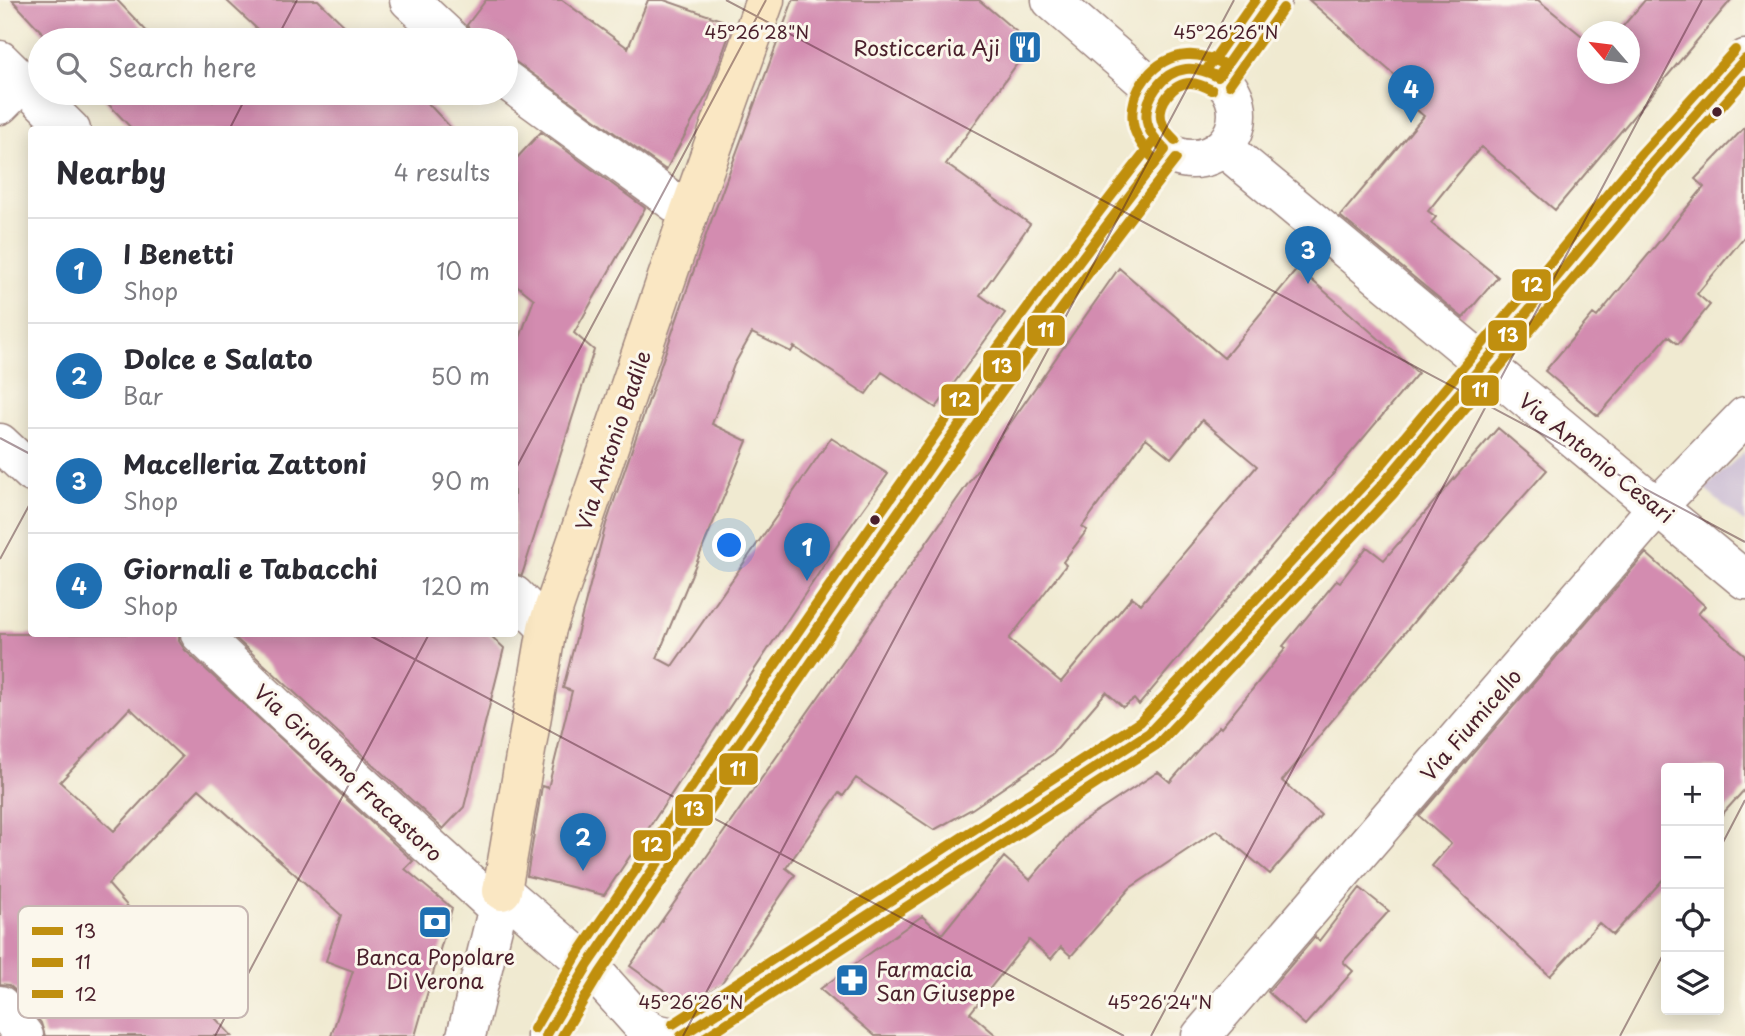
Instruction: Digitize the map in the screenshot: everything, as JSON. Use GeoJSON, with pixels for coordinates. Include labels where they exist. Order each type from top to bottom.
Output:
{"type":"FeatureCollection","features":[{"type":"Feature","properties":{"kind":"street"},"geometry":{"type":"LineString","coordinates":[[410,0],[439,28]]}},
{"type":"Feature","properties":{"kind":"street","name":"Via Antonio Badile"},"geometry":{"type":"LineString","coordinates":[[500,900],[547,628],[765,0]]}},
{"type":"Feature","properties":{"kind":"street"},"geometry":{"type":"LineString","coordinates":[[1051,0],[1154,89]]}},
{"type":"Feature","properties":{"kind":"street"},"geometry":{"type":"LineString","coordinates":[[1218,77],[1272,0]]}},
{"type":"Feature","properties":{"kind":"street"},"geometry":{"type":"LineString","coordinates":[[681,1036],[1149,733],[1382,485],[1653,162],[1745,59]]}},
{"type":"Feature","properties":{"kind":"street"},"geometry":{"type":"LineString","coordinates":[[0,61],[28,88]]}},
{"type":"Feature","properties":{"kind":"street"},"geometry":{"type":"LineString","coordinates":[[1183,69],[1202,70],[1218,77],[1232,92],[1237,112],[1233,132],[1221,149],[1208,156],[1193,160],[1178,158],[1153,138],[1147,122],[1148,105],[1154,89],[1167,76],[1183,69]]}},
{"type":"Feature","properties":{"kind":"street"},"geometry":{"type":"LineString","coordinates":[[518,89],[689,213]]}},
{"type":"Feature","properties":{"kind":"street"},"geometry":{"type":"LineString","coordinates":[[0,90],[8,97],[0,106]]}},
{"type":"Feature","properties":{"kind":"street"},"geometry":{"type":"LineString","coordinates":[[46,105],[68,126]]}},
{"type":"Feature","properties":{"kind":"street","name":"Via Antonio Cesari"},"geometry":{"type":"LineString","coordinates":[[1221,149],[1229,152],[1745,580]]}},
{"type":"Feature","properties":{"kind":"street"},"geometry":{"type":"LineString","coordinates":[[546,1036],[588,965],[890,524],[1106,225],[1165,150]]}},
{"type":"Feature","properties":{"kind":"street","name":"Via Fiumicello"},"geometry":{"type":"LineString","coordinates":[[1201,1036],[1658,506],[1745,416]]}},
{"type":"Feature","properties":{"kind":"street"},"geometry":{"type":"LineString","coordinates":[[0,443],[28,469]]}},
{"type":"Feature","properties":{"kind":"street"},"geometry":{"type":"LineString","coordinates":[[518,599],[547,628]]}},
{"type":"Feature","properties":{"kind":"street","name":"Via Girolamo Fracastoro"},"geometry":{"type":"LineString","coordinates":[[203,637],[279,709],[500,900],[588,965],[641,1024],[654,1033],[669,1036]]}},
{"type":"Feature","properties":{"kind":"street"},"geometry":{"type":"LineString","coordinates":[[467,1036],[500,900]]}},
{"type":"Feature","properties":{"kind":"street"},"geometry":{"type":"LineString","coordinates":[[0,1005],[24,1036]]}},
{"type":"Feature","properties":{"kind":"shaded area"},"geometry":{"type":"Polygon","coordinates":[[[1745,451],[1745,523],[1704,489],[1745,451]]]}},
{"type":"Feature","properties":{"kind":"building"},"geometry":{"type":"Polygon","coordinates":[[[12,0],[117,0],[144,28],[38,28],[12,0]]]}},
{"type":"Feature","properties":{"kind":"building"},"geometry":{"type":"Polygon","coordinates":[[[226,0],[318,0],[347,28],[256,28],[226,0]]]}},
{"type":"Feature","properties":{"kind":"building"},"geometry":{"type":"Polygon","coordinates":[[[486,0],[562,0],[628,48],[648,0],[664,0],[733,24],[709,91],[666,170],[518,64],[518,28],[469,28],[467,25],[486,0]]]}},
{"type":"Feature","properties":{"kind":"building"},"geometry":{"type":"Polygon","coordinates":[[[793,0],[979,0],[1031,44],[946,164],[1030,224],[980,295],[1005,313],[936,408],[882,372],[866,394],[794,347],[791,352],[752,333],[734,365],[712,424],[747,441],[657,658],[672,666],[831,438],[888,474],[604,895],[527,876],[542,786],[548,788],[572,691],[563,688],[606,524],[706,235],[793,0]]]}},
{"type":"Feature","properties":{"kind":"building"},"geometry":{"type":"Polygon","coordinates":[[[1309,0],[1538,0],[1577,32],[1577,84],[1640,84],[1640,21],[1627,21],[1645,0],[1731,0],[1555,210],[1481,147],[1457,175],[1428,211],[1436,217],[1431,223],[1498,277],[1463,318],[1340,216],[1424,116],[1399,95],[1407,86],[1309,0]]]}},
{"type":"Feature","properties":{"kind":"building"},"geometry":{"type":"Polygon","coordinates":[[[109,105],[430,105],[449,126],[129,126],[109,105]]]}},
{"type":"Feature","properties":{"kind":"building"},"geometry":{"type":"Polygon","coordinates":[[[1745,127],[1745,236],[1697,294],[1710,305],[1678,344],[1668,336],[1598,416],[1545,371],[1593,314],[1597,317],[1704,187],[1695,179],[1745,127]]]}},
{"type":"Feature","properties":{"kind":"building"},"geometry":{"type":"Polygon","coordinates":[[[541,132],[645,208],[574,333],[594,350],[522,575],[518,574],[518,343],[534,299],[518,286],[518,157],[541,132]]]}},
{"type":"Feature","properties":{"kind":"building"},"geometry":{"type":"Polygon","coordinates":[[[1119,268],[1224,358],[1298,268],[1418,373],[1139,705],[1134,699],[1123,707],[1106,692],[1053,754],[972,809],[934,830],[856,778],[843,796],[839,793],[786,868],[795,875],[721,984],[686,1006],[630,966],[1119,268]],[[1202,420],[1171,458],[1146,438],[1082,527],[1087,530],[1063,562],[1066,565],[1009,639],[1061,682],[1132,597],[1141,604],[1257,466],[1202,420]]]}},
{"type":"Feature","properties":{"kind":"building"},"geometry":{"type":"Polygon","coordinates":[[[1498,428],[1547,470],[1440,590],[1282,781],[1321,815],[1270,874],[1217,830],[1130,888],[1071,956],[1061,947],[1051,959],[1029,940],[970,1013],[997,1036],[875,1036],[820,989],[922,916],[942,934],[1004,857],[1030,880],[1076,826],[1158,772],[1170,782],[1219,726],[1221,728],[1286,648],[1283,646],[1367,547],[1384,560],[1498,428]]]}},
{"type":"Feature","properties":{"kind":"building"},"geometry":{"type":"Polygon","coordinates":[[[1646,553],[1705,606],[1698,614],[1745,655],[1745,789],[1724,812],[1724,763],[1661,763],[1661,882],[1613,935],[1599,923],[1550,976],[1432,866],[1451,844],[1419,816],[1646,553]]]}},
{"type":"Feature","properties":{"kind":"building"},"geometry":{"type":"Polygon","coordinates":[[[0,634],[28,634],[28,637],[179,637],[185,650],[413,861],[405,869],[452,908],[415,1036],[331,1036],[353,971],[326,961],[341,915],[199,789],[108,884],[127,906],[18,906],[18,993],[9,985],[0,984],[0,634]],[[130,708],[60,782],[114,831],[182,757],[130,708]]]}},
{"type":"Feature","properties":{"kind":"building"},"geometry":{"type":"Polygon","coordinates":[[[234,637],[492,637],[504,648],[464,807],[443,829],[234,637]]]}},
{"type":"Feature","properties":{"kind":"building"},"geometry":{"type":"Polygon","coordinates":[[[1360,888],[1389,911],[1343,962],[1353,971],[1305,1025],[1268,992],[1315,937],[1319,941],[1360,888]]]}},
{"type":"Feature","properties":{"kind":"building"},"geometry":{"type":"Polygon","coordinates":[[[37,1018],[215,1018],[232,1036],[45,1036],[37,1018]]]}},
{"type":"Feature","properties":{"kind":"transit line","name":"12"},"geometry":{"type":"LineString","coordinates":[[1207,69],[1255,0]]}},
{"type":"Feature","properties":{"kind":"transit line","name":"13"},"geometry":{"type":"LineString","coordinates":[[1218,77],[1272,0]]}},
{"type":"Feature","properties":{"kind":"transit line","name":"11"},"geometry":{"type":"LineString","coordinates":[[1229,85],[1283,8]]}},
{"type":"Feature","properties":{"kind":"transit line","name":"12"},"geometry":{"type":"LineString","coordinates":[[673,1024],[1140,722],[1372,476],[1642,153],[1735,50]]}},
{"type":"Feature","properties":{"kind":"transit line","name":"12"},"geometry":{"type":"LineString","coordinates":[[1155,160],[1141,143],[1133,123],[1135,99],[1146,78],[1154,69],[1175,57],[1201,56],[1224,64]]}},
{"type":"Feature","properties":{"kind":"transit line","name":"13"},"geometry":{"type":"LineString","coordinates":[[681,1036],[1149,733],[1382,485],[1653,162],[1745,59]]}},
{"type":"Feature","properties":{"kind":"transit line","name":"13"},"geometry":{"type":"LineString","coordinates":[[1165,150],[1151,134],[1147,122],[1148,104],[1156,88],[1169,75],[1186,69],[1218,77]]}},
{"type":"Feature","properties":{"kind":"transit line","name":"11"},"geometry":{"type":"LineString","coordinates":[[707,1036],[1158,744],[1393,494],[1664,171],[1745,80]]}},
{"type":"Feature","properties":{"kind":"transit line","name":"11"},"geometry":{"type":"LineString","coordinates":[[1175,140],[1164,127],[1161,115],[1164,102],[1172,90],[1191,83],[1212,90]]}},
{"type":"Feature","properties":{"kind":"transit line","name":"12"},"geometry":{"type":"LineString","coordinates":[[534,1029],[576,957],[858,544],[1003,340],[1154,141]]}},
{"type":"Feature","properties":{"kind":"transit line","name":"13"},"geometry":{"type":"LineString","coordinates":[[546,1036],[588,965],[941,450],[1165,150]]}},
{"type":"Feature","properties":{"kind":"transit line","name":"11"},"geometry":{"type":"LineString","coordinates":[[562,1036],[600,973],[881,561],[1026,358],[1176,159]]}},
{"type":"Feature","properties":{"kind":"place","name":"Rosticceria Aji"},"geometry":{"type":"Point","coordinates":[1025,47]}},
{"type":"Feature","properties":{"kind":"place","name":"Giornali e Tabacchi"},"geometry":{"type":"Point","coordinates":[1411,123]}},
{"type":"Feature","properties":{"kind":"place","name":"Macelleria Zattoni"},"geometry":{"type":"Point","coordinates":[1308,284]}},
{"type":"Feature","properties":{"kind":"place","name":"I Benetti"},"geometry":{"type":"Point","coordinates":[807,581]}},
{"type":"Feature","properties":{"kind":"place","name":"Dolce e Salato"},"geometry":{"type":"Point","coordinates":[583,871]}},
{"type":"Feature","properties":{"kind":"place","name":"Banca Popolare Di Verona"},"geometry":{"type":"Point","coordinates":[435,922]}},
{"type":"Feature","properties":{"kind":"place","name":"Farmacia San Giuseppe"},"geometry":{"type":"Point","coordinates":[852,980]}}]}
